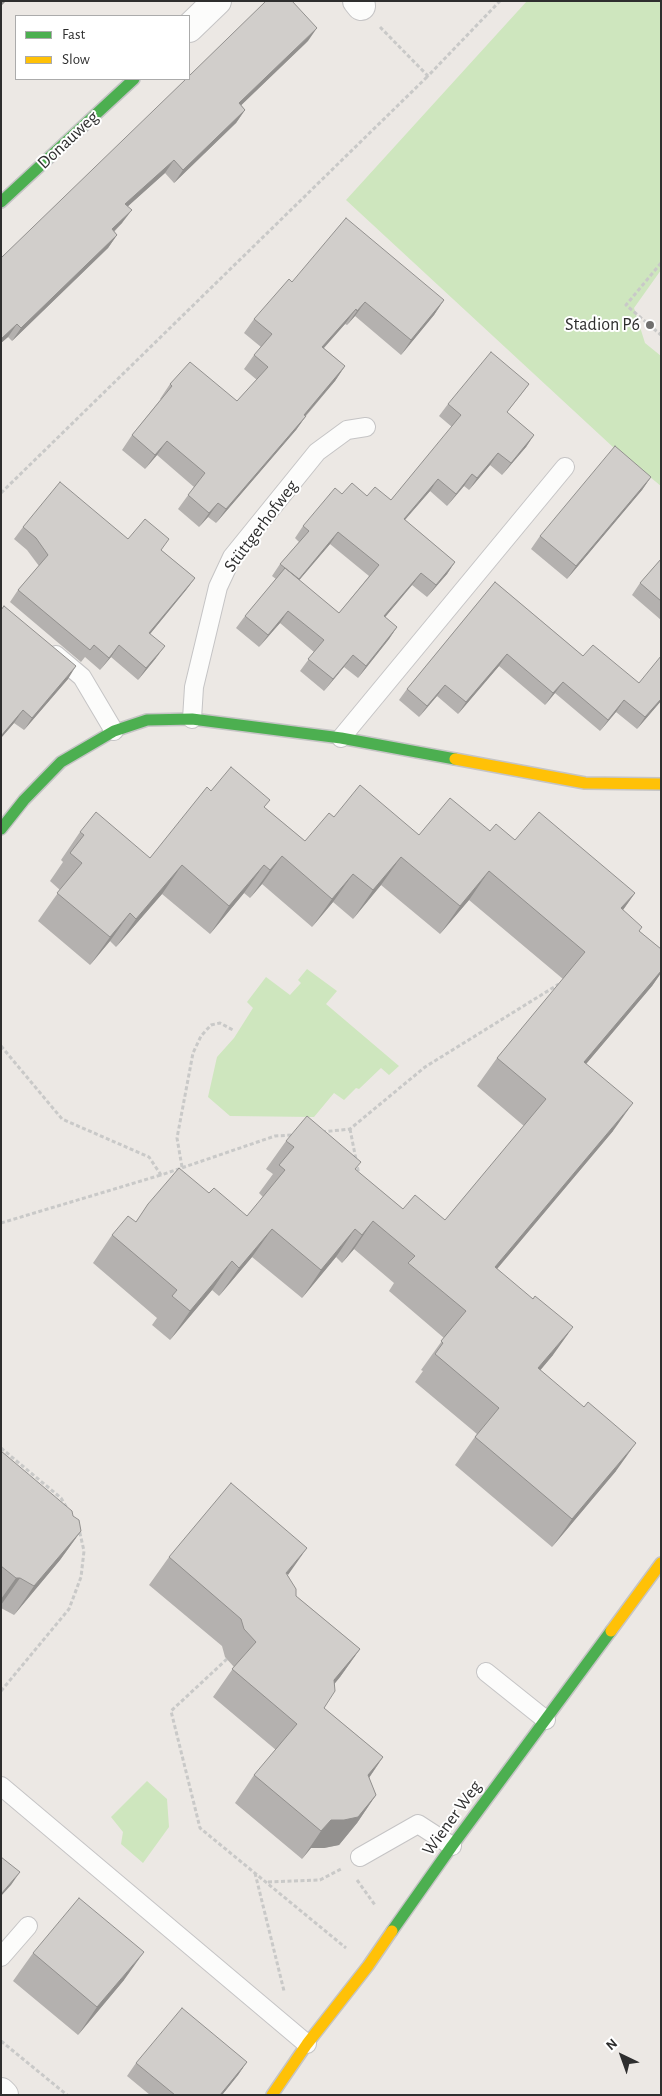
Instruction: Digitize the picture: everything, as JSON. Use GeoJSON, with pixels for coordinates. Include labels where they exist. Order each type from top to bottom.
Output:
{"type":"FeatureCollection","features":[{"type":"Feature","properties":{"kind":"street"},"geometry":{"type":"LineString","coordinates":[[190,27],[217,1]]}},
{"type":"Feature","properties":{"kind":"street","name":"Donauweg"},"geometry":{"type":"LineString","coordinates":[[1,202],[133,80]]}},
{"type":"Feature","properties":{"kind":"street"},"geometry":{"type":"LineString","coordinates":[[1,830],[24,800],[61,762],[114,731],[147,720],[192,719],[341,738],[585,783],[661,784]]}},
{"type":"Feature","properties":{"kind":"street","name":"Wiener Weg"},"geometry":{"type":"LineString","coordinates":[[272,2095],[307,2044],[368,1966],[452,1846],[661,1563]]}},
{"type":"Feature","properties":{"kind":"street"},"geometry":{"type":"LineString","coordinates":[[1,2092],[4,2095]]}},
{"type":"Feature","properties":{"kind":"lane","name":"Stüttgerhofweg"},"geometry":{"type":"LineString","coordinates":[[192,719],[194,687],[218,587],[232,558],[317,452],[347,430],[366,427]]}},
{"type":"Feature","properties":{"kind":"lane"},"geometry":{"type":"LineString","coordinates":[[341,738],[565,467]]}},
{"type":"Feature","properties":{"kind":"lane"},"geometry":{"type":"LineString","coordinates":[[45,646],[82,677],[114,731]]}},
{"type":"Feature","properties":{"kind":"lane"},"geometry":{"type":"LineString","coordinates":[[486,1672],[546,1720]]}},
{"type":"Feature","properties":{"kind":"lane"},"geometry":{"type":"LineString","coordinates":[[1,1786],[307,2044]]}},
{"type":"Feature","properties":{"kind":"lane"},"geometry":{"type":"LineString","coordinates":[[353,1861],[418,1824],[452,1846]]}},
{"type":"Feature","properties":{"kind":"lane"},"geometry":{"type":"LineString","coordinates":[[1,1958],[28,1926]]}},
{"type":"Feature","properties":{"kind":"path"},"geometry":{"type":"LineString","coordinates":[[1,493],[428,76],[500,1]]}},
{"type":"Feature","properties":{"kind":"path"},"geometry":{"type":"LineString","coordinates":[[359,4],[428,76]]}},
{"type":"Feature","properties":{"kind":"path"},"geometry":{"type":"LineString","coordinates":[[661,263],[626,305],[661,335]]}},
{"type":"Feature","properties":{"kind":"path"},"geometry":{"type":"LineString","coordinates":[[313,1133],[350,1129],[425,1067],[563,982]]}},
{"type":"Feature","properties":{"kind":"path"},"geometry":{"type":"LineString","coordinates":[[182,1167],[177,1138],[193,1053],[201,1036],[211,1025],[220,1023],[233,1030]]}},
{"type":"Feature","properties":{"kind":"path"},"geometry":{"type":"LineString","coordinates":[[1,1046],[62,1119],[149,1157],[161,1174]]}},
{"type":"Feature","properties":{"kind":"path"},"geometry":{"type":"LineString","coordinates":[[350,1129],[361,1184]]}},
{"type":"Feature","properties":{"kind":"path"},"geometry":{"type":"LineString","coordinates":[[1,1223],[161,1174],[276,1136],[294,1134]]}},
{"type":"Feature","properties":{"kind":"path"},"geometry":{"type":"LineString","coordinates":[[1,1448],[61,1498],[70,1513]]}},
{"type":"Feature","properties":{"kind":"path"},"geometry":{"type":"LineString","coordinates":[[1,1691],[69,1609],[81,1577],[84,1552],[78,1528]]}},
{"type":"Feature","properties":{"kind":"path"},"geometry":{"type":"LineString","coordinates":[[227,1659],[171,1711],[200,1828],[368,1966]]}},
{"type":"Feature","properties":{"kind":"path"},"geometry":{"type":"LineString","coordinates":[[268,1882],[320,1880],[353,1861]]}},
{"type":"Feature","properties":{"kind":"path"},"geometry":{"type":"LineString","coordinates":[[255,1873],[286,1999]]}},
{"type":"Feature","properties":{"kind":"path"},"geometry":{"type":"LineString","coordinates":[[352,1874],[393,1930]]}},
{"type":"Feature","properties":{"kind":"path"},"geometry":{"type":"LineString","coordinates":[[1,2041],[67,2095]]}},
{"type":"Feature","properties":{"kind":"green space"},"geometry":{"type":"Polygon","coordinates":[[[527,1],[661,1],[661,270],[634,308],[645,343],[661,356],[661,486],[614,448],[346,200],[527,1]]]}},
{"type":"Feature","properties":{"kind":"green space"},"geometry":{"type":"Polygon","coordinates":[[[307,969],[337,991],[326,1004],[399,1066],[389,1075],[381,1068],[344,1100],[334,1093],[314,1117],[230,1116],[208,1097],[217,1057],[234,1038],[253,1008],[247,1002],[266,977],[290,995],[301,983],[298,980],[307,969]]]}},
{"type":"Feature","properties":{"kind":"green space"},"geometry":{"type":"Polygon","coordinates":[[[147,1781],[167,1799],[169,1827],[143,1863],[121,1844],[123,1832],[111,1817],[147,1781]]]}},
{"type":"Feature","properties":{"kind":"building"},"geometry":{"type":"Polygon","coordinates":[[[266,1],[292,1],[317,28],[239,103],[245,110],[183,170],[174,160],[125,204],[132,210],[112,229],[117,235],[21,328],[17,324],[1,339],[1,258],[185,80],[190,80],[190,75],[266,1]]]}},
{"type":"Feature","properties":{"kind":"building"},"geometry":{"type":"Polygon","coordinates":[[[346,218],[444,300],[411,340],[365,302],[357,311],[356,309],[322,347],[345,366],[304,415],[306,416],[226,509],[218,503],[209,513],[188,495],[205,473],[167,441],[155,455],[132,435],[172,386],[170,384],[190,362],[237,401],[268,367],[254,355],[272,334],[254,319],[289,279],[292,282],[346,218]]]}},
{"type":"Feature","properties":{"kind":"building"},"geometry":{"type":"Polygon","coordinates":[[[491,352],[529,384],[507,412],[534,435],[511,463],[498,453],[477,478],[472,474],[456,494],[438,479],[404,519],[455,562],[436,585],[421,573],[384,616],[397,627],[366,666],[353,655],[333,679],[308,659],[324,640],[288,611],[268,635],[245,616],[285,568],[339,613],[379,565],[338,532],[299,579],[280,564],[309,531],[303,526],[335,488],[342,494],[352,483],[367,496],[375,487],[391,500],[461,415],[448,404],[491,352]]]}},
{"type":"Feature","properties":{"kind":"building"},"geometry":{"type":"Polygon","coordinates":[[[615,446],[651,477],[576,566],[540,536],[615,446]]]}},
{"type":"Feature","properties":{"kind":"building"},"geometry":{"type":"Polygon","coordinates":[[[60,482],[128,539],[145,519],[169,539],[161,550],[195,578],[149,633],[165,646],[146,668],[119,645],[109,658],[94,645],[90,650],[18,590],[48,555],[36,538],[23,527],[60,482]]]}},
{"type":"Feature","properties":{"kind":"building"},"geometry":{"type":"Polygon","coordinates":[[[661,559],[661,601],[640,583],[661,559]]]}},
{"type":"Feature","properties":{"kind":"building"},"geometry":{"type":"Polygon","coordinates":[[[495,582],[583,656],[593,645],[639,683],[661,656],[661,699],[645,717],[624,700],[608,720],[563,682],[553,693],[507,654],[466,702],[445,685],[427,706],[407,689],[495,582]]]}},
{"type":"Feature","properties":{"kind":"building"},"geometry":{"type":"Polygon","coordinates":[[[4,606],[76,666],[32,718],[23,710],[1,736],[1,610],[4,606]]]}},
{"type":"Feature","properties":{"kind":"building"},"geometry":{"type":"Polygon","coordinates":[[[231,767],[270,800],[264,807],[305,841],[329,813],[334,817],[360,785],[419,835],[450,798],[490,831],[496,824],[515,840],[539,812],[635,893],[621,908],[642,927],[639,931],[661,949],[661,971],[584,1062],[633,1103],[495,1267],[533,1299],[535,1296],[573,1327],[538,1368],[584,1407],[588,1402],[636,1443],[572,1519],[475,1437],[499,1408],[435,1354],[443,1343],[441,1341],[466,1311],[408,1263],[415,1256],[373,1221],[362,1235],[355,1229],[321,1270],[272,1229],[239,1268],[232,1261],[190,1311],[172,1296],[177,1290],[112,1235],[128,1216],[136,1222],[148,1204],[179,1168],[209,1193],[214,1188],[247,1216],[285,1170],[279,1165],[294,1147],[286,1141],[307,1116],[361,1162],[355,1169],[403,1209],[415,1195],[445,1220],[546,1099],[497,1058],[585,952],[489,871],[460,906],[401,857],[373,890],[353,874],[332,899],[282,856],[270,870],[264,865],[229,906],[182,865],[136,919],[130,913],[110,937],[57,893],[82,863],[70,853],[84,835],[80,832],[96,812],[150,858],[207,787],[211,791],[231,767]]]}},
{"type":"Feature","properties":{"kind":"building"},"geometry":{"type":"Polygon","coordinates":[[[1,1451],[72,1511],[73,1516],[79,1520],[81,1531],[34,1586],[20,1578],[16,1578],[1,1566],[1,1451]]]}},
{"type":"Feature","properties":{"kind":"building"},"geometry":{"type":"Polygon","coordinates":[[[231,1483],[307,1548],[286,1573],[296,1589],[296,1596],[360,1649],[334,1680],[335,1691],[324,1708],[383,1757],[368,1775],[376,1795],[358,1817],[331,1820],[321,1831],[254,1775],[297,1724],[232,1669],[256,1642],[244,1629],[241,1619],[169,1557],[231,1483]]]}},
{"type":"Feature","properties":{"kind":"building"},"geometry":{"type":"Polygon","coordinates":[[[1,1857],[20,1872],[1,1894],[1,1857]]]}},
{"type":"Feature","properties":{"kind":"building"},"geometry":{"type":"Polygon","coordinates":[[[79,1898],[144,1952],[97,2007],[33,1953],[79,1898]]]}},
{"type":"Feature","properties":{"kind":"building"},"geometry":{"type":"Polygon","coordinates":[[[182,2008],[247,2062],[220,2095],[175,2095],[136,2063],[182,2008]]]}},
{"type":"Feature","properties":{"kind":"traffic: fast"},"geometry":{"type":"LineString","coordinates":[[1,202],[133,80]]}},
{"type":"Feature","properties":{"kind":"traffic: fast"},"geometry":{"type":"LineString","coordinates":[[1,829],[24,800],[61,762],[114,731],[147,720],[192,719],[341,738],[455,759]]}},
{"type":"Feature","properties":{"kind":"traffic: fast"},"geometry":{"type":"LineString","coordinates":[[392,1931],[452,1846],[611,1631]]}},
{"type":"Feature","properties":{"kind":"traffic: slow"},"geometry":{"type":"LineString","coordinates":[[455,759],[585,783],[661,784]]}},
{"type":"Feature","properties":{"kind":"traffic: slow"},"geometry":{"type":"LineString","coordinates":[[611,1631],[661,1563]]}},
{"type":"Feature","properties":{"kind":"traffic: slow"},"geometry":{"type":"LineString","coordinates":[[272,2095],[307,2044],[368,1966],[392,1931]]}},
{"type":"Feature","properties":{"kind":"place","name":"Stadion P6"},"geometry":{"type":"Point","coordinates":[650,325]}}]}
